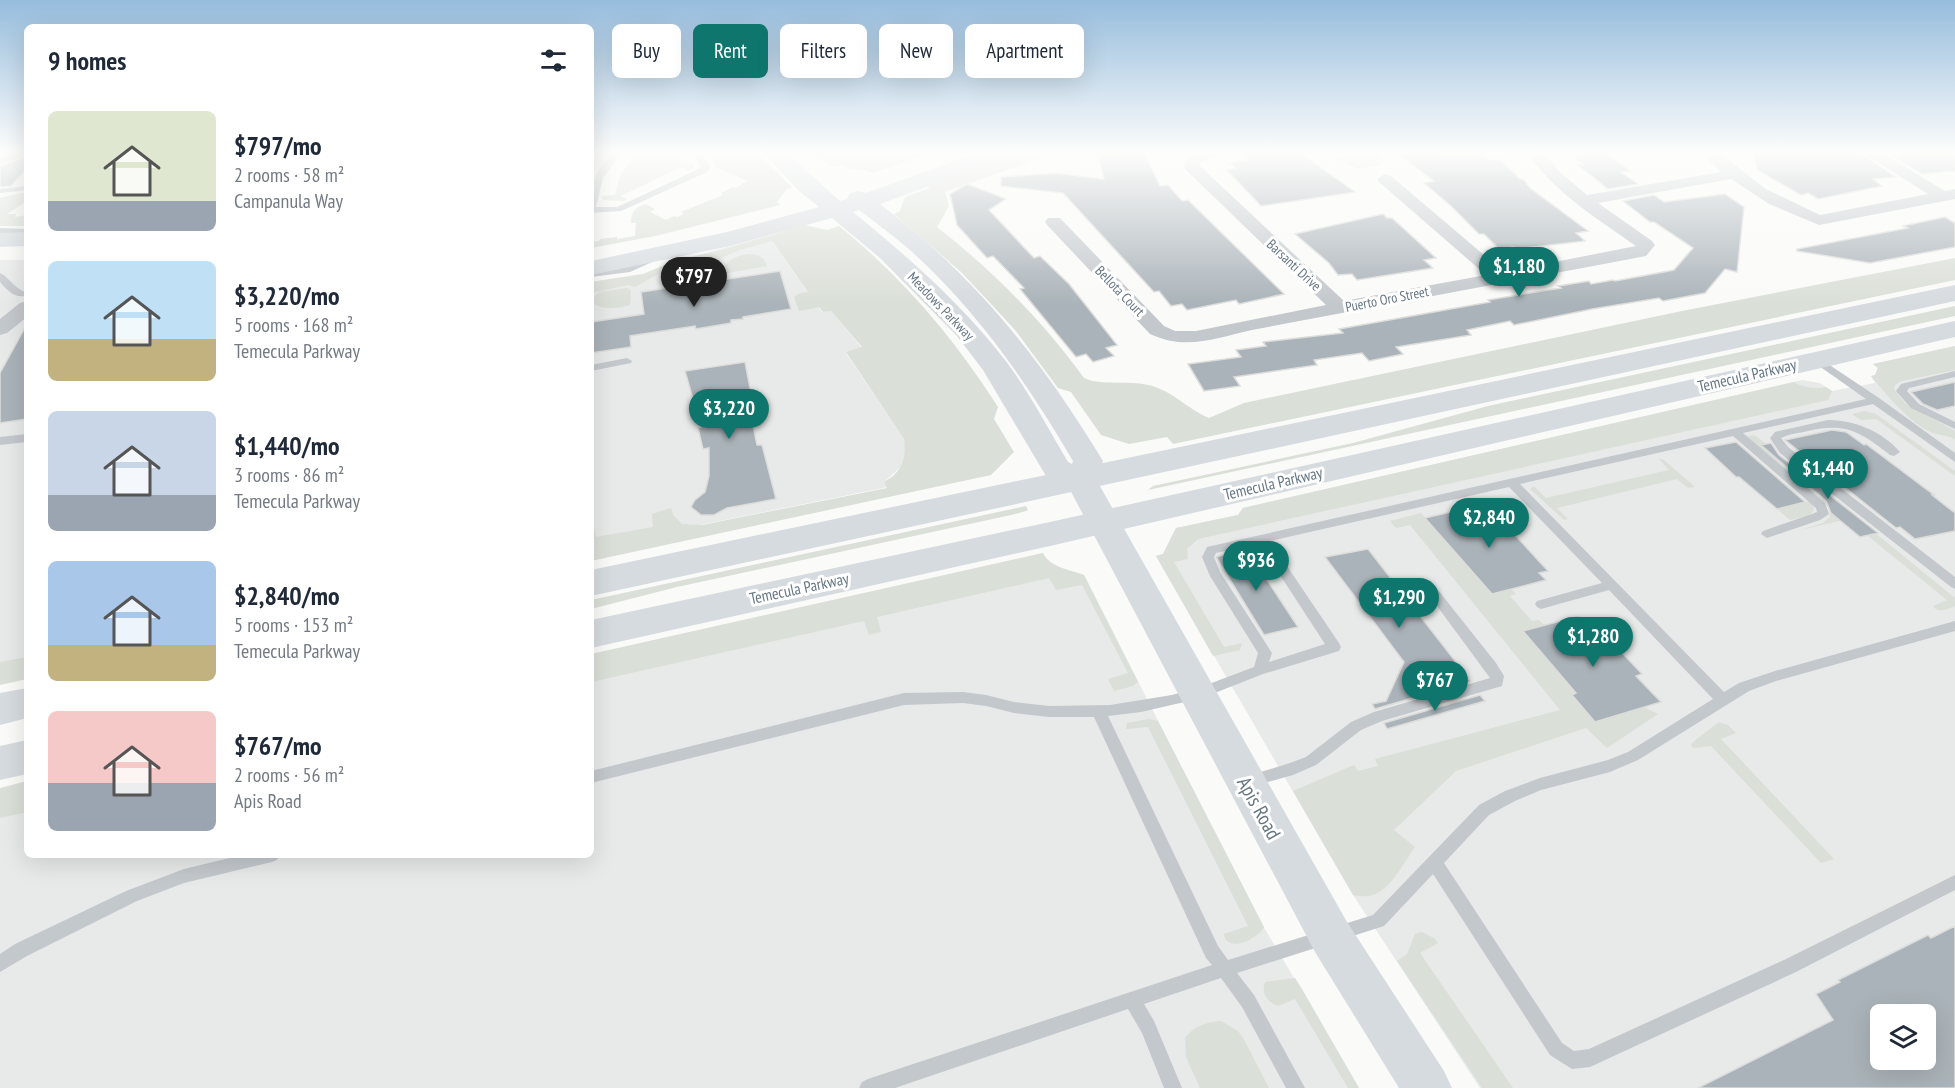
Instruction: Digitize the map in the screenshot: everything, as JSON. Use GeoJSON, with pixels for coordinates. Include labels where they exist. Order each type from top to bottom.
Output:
{"type":"FeatureCollection","features":[{"type":"Feature","properties":{"kind":"main road"},"geometry":{"type":"LineString","coordinates":[[594,255],[694,236],[820,203]]}},
{"type":"Feature","properties":{"kind":"main road"},"geometry":{"type":"LineString","coordinates":[[594,267],[730,239],[827,203]]}},
{"type":"Feature","properties":{"kind":"main road","name":"Meadows Parkway"},"geometry":{"type":"LineString","coordinates":[[847,203],[889,253],[966,330],[995,366],[1057,469],[1081,481]]}},
{"type":"Feature","properties":{"kind":"main road"},"geometry":{"type":"LineString","coordinates":[[0,240],[24,239]]}},
{"type":"Feature","properties":{"kind":"main road"},"geometry":{"type":"LineString","coordinates":[[0,252],[24,252]]}},
{"type":"Feature","properties":{"kind":"main road"},"geometry":{"type":"LineString","coordinates":[[594,582],[1081,481],[1955,293]]}},
{"type":"Feature","properties":{"kind":"main road","name":"Temecula Parkway"},"geometry":{"type":"LineString","coordinates":[[594,633],[1955,329]]}},
{"type":"Feature","properties":{"kind":"main road"},"geometry":{"type":"LineString","coordinates":[[1081,481],[1103,521]]}},
{"type":"Feature","properties":{"kind":"main road","name":"Apis Road"},"geometry":{"type":"LineString","coordinates":[[1103,521],[1331,937],[1427,1088]]}},
{"type":"Feature","properties":{"kind":"main road"},"geometry":{"type":"LineString","coordinates":[[0,709],[24,704]]}},
{"type":"Feature","properties":{"kind":"main road"},"geometry":{"type":"LineString","coordinates":[[0,763],[24,758]]}},
{"type":"Feature","properties":{"kind":"street","name":"Barsanti Drive"},"geometry":{"type":"LineString","coordinates":[[1228,203],[1341,308]]}},
{"type":"Feature","properties":{"kind":"street"},"geometry":{"type":"LineString","coordinates":[[1413,203],[1502,278]]}},
{"type":"Feature","properties":{"kind":"street","name":"Puerto Oro Street"},"geometry":{"type":"LineString","coordinates":[[1196,337],[1640,252],[1646,245],[1589,203]]}},
{"type":"Feature","properties":{"kind":"street"},"geometry":{"type":"LineString","coordinates":[[1781,203],[1798,213],[1819,220],[1915,203]]}},
{"type":"Feature","properties":{"kind":"street","name":"Bellota Court"},"geometry":{"type":"LineString","coordinates":[[1054,222],[1156,330],[1172,337],[1196,337]]}},
{"type":"Feature","properties":{"kind":"street"},"geometry":{"type":"LineString","coordinates":[[0,312],[24,298]]}},
{"type":"Feature","properties":{"kind":"street"},"geometry":{"type":"LineString","coordinates":[[0,329],[24,298]]}},
{"type":"Feature","properties":{"kind":"lane"},"geometry":{"type":"LineString","coordinates":[[594,210],[618,209],[632,203]]}},
{"type":"Feature","properties":{"kind":"lane"},"geometry":{"type":"LineString","coordinates":[[0,231],[24,232]]}},
{"type":"Feature","properties":{"kind":"lane"},"geometry":{"type":"LineString","coordinates":[[594,274],[627,270],[641,266],[660,255]]}},
{"type":"Feature","properties":{"kind":"lane"},"geometry":{"type":"LineString","coordinates":[[0,276],[12,290],[24,296]]}},
{"type":"Feature","properties":{"kind":"lane"},"geometry":{"type":"LineString","coordinates":[[1816,359],[1955,458]]}},
{"type":"Feature","properties":{"kind":"lane"},"geometry":{"type":"LineString","coordinates":[[594,367],[627,361]]}},
{"type":"Feature","properties":{"kind":"lane"},"geometry":{"type":"LineString","coordinates":[[1955,374],[1905,386],[1901,391],[1915,406],[1955,426]]}},
{"type":"Feature","properties":{"kind":"lane"},"geometry":{"type":"LineString","coordinates":[[1259,670],[1265,652],[1214,573],[1208,557],[1211,550],[1875,400]]}},
{"type":"Feature","properties":{"kind":"lane"},"geometry":{"type":"LineString","coordinates":[[1894,452],[1862,429],[1839,422],[1779,434],[1775,438],[1784,450],[1955,584]]}},
{"type":"Feature","properties":{"kind":"lane"},"geometry":{"type":"LineString","coordinates":[[1734,431],[1821,506],[1823,514],[1813,520],[1767,534]]}},
{"type":"Feature","properties":{"kind":"lane"},"geometry":{"type":"LineString","coordinates":[[0,441],[24,438]]}},
{"type":"Feature","properties":{"kind":"lane"},"geometry":{"type":"LineString","coordinates":[[1512,483],[1723,700]]}},
{"type":"Feature","properties":{"kind":"lane"},"geometry":{"type":"LineString","coordinates":[[594,776],[904,699],[937,697],[984,700],[1017,708],[1099,712],[1197,695],[1259,670],[1334,647],[1262,538]]}},
{"type":"Feature","properties":{"kind":"lane"},"geometry":{"type":"LineString","coordinates":[[1541,604],[1611,585]]}},
{"type":"Feature","properties":{"kind":"lane"},"geometry":{"type":"LineString","coordinates":[[1245,782],[1300,766],[1335,745],[1356,726],[1379,716],[1497,682],[1497,676],[1491,667],[1430,588]]}},
{"type":"Feature","properties":{"kind":"lane"},"geometry":{"type":"LineString","coordinates":[[868,1088],[1378,921],[1394,907],[1434,861],[1484,810],[1510,796],[1540,784],[1610,766],[1633,756],[1744,687],[1775,676],[1952,631]]}},
{"type":"Feature","properties":{"kind":"lane"},"geometry":{"type":"LineString","coordinates":[[1099,712],[1212,952],[1248,1001],[1296,1088]]}},
{"type":"Feature","properties":{"kind":"lane"},"geometry":{"type":"LineString","coordinates":[[0,964],[21,950],[132,896],[184,876],[259,858]]}},
{"type":"Feature","properties":{"kind":"lane"},"geometry":{"type":"LineString","coordinates":[[1434,861],[1556,1049],[1572,1060],[1590,1058],[1790,966],[1955,882]]}},
{"type":"Feature","properties":{"kind":"lane"},"geometry":{"type":"LineString","coordinates":[[1133,1001],[1148,1027],[1173,1088]]}},
{"type":"Feature","properties":{"kind":"shaded area"},"geometry":{"type":"Polygon","coordinates":[[[0,203],[24,203],[7,214],[16,214],[15,217],[24,216],[24,226],[0,226],[0,203]]]}},
{"type":"Feature","properties":{"kind":"shaded area"},"geometry":{"type":"Polygon","coordinates":[[[704,203],[778,203],[780,205],[655,236],[594,247],[594,242],[600,239],[635,236],[636,223],[631,223],[632,216],[634,210],[642,205],[646,204],[655,209],[650,212],[666,220],[684,214],[681,212],[704,203]]]}},
{"type":"Feature","properties":{"kind":"shaded area"},"geometry":{"type":"Polygon","coordinates":[[[903,203],[948,203],[949,206],[937,227],[1016,297],[1084,378],[1098,382],[1157,387],[1209,418],[1244,403],[1682,311],[1955,258],[1955,280],[1173,444],[1167,437],[1129,444],[1101,435],[1071,392],[1058,388],[1015,330],[992,305],[961,272],[894,214],[900,211],[903,203]]]}},
{"type":"Feature","properties":{"kind":"shaded area"},"geometry":{"type":"Polygon","coordinates":[[[805,225],[827,230],[839,226],[906,288],[964,357],[998,407],[994,419],[1014,452],[991,475],[594,560],[594,527],[596,537],[653,527],[652,514],[671,508],[673,515],[682,524],[702,525],[887,488],[884,482],[895,474],[902,464],[905,453],[904,439],[846,352],[862,347],[831,311],[823,312],[819,307],[799,311],[794,297],[808,292],[772,241],[740,250],[709,263],[673,266],[635,287],[628,285],[594,292],[594,282],[643,274],[672,262],[805,225]]]}},
{"type":"Feature","properties":{"kind":"shaded area"},"geometry":{"type":"Polygon","coordinates":[[[768,236],[822,312],[831,311],[862,348],[846,353],[904,439],[906,452],[903,465],[884,482],[888,487],[594,546],[594,282],[643,274],[672,262],[768,236]]]}},
{"type":"Feature","properties":{"kind":"shaded area"},"geometry":{"type":"Polygon","coordinates":[[[746,254],[759,256],[764,259],[767,266],[723,274],[727,263],[746,254]]]}},
{"type":"Feature","properties":{"kind":"shaded area"},"geometry":{"type":"Polygon","coordinates":[[[0,260],[24,260],[24,662],[0,667],[0,260]]]}},
{"type":"Feature","properties":{"kind":"shaded area"},"geometry":{"type":"Polygon","coordinates":[[[627,288],[631,291],[630,305],[614,308],[598,306],[594,303],[594,296],[599,292],[627,288]]]}},
{"type":"Feature","properties":{"kind":"shaded area"},"geometry":{"type":"Polygon","coordinates":[[[1955,306],[1955,316],[1148,490],[1153,486],[1353,443],[1488,406],[1955,306]]]}},
{"type":"Feature","properties":{"kind":"shaded area"},"geometry":{"type":"Polygon","coordinates":[[[1955,346],[1955,1088],[1480,1088],[1353,895],[1156,556],[1163,554],[1176,528],[1238,515],[1243,508],[1802,380],[1820,383],[1832,391],[1875,383],[1871,376],[1875,375],[1878,368],[1873,364],[1955,346]]]}},
{"type":"Feature","properties":{"kind":"shaded area"},"geometry":{"type":"Polygon","coordinates":[[[1955,346],[1955,370],[1902,381],[1895,385],[1894,389],[1906,404],[1955,431],[1955,440],[1933,433],[1916,423],[1899,408],[1871,376],[1875,375],[1878,368],[1873,364],[1955,346]]]}},
{"type":"Feature","properties":{"kind":"shaded area"},"geometry":{"type":"Polygon","coordinates":[[[1794,382],[1810,388],[1826,387],[1832,391],[1828,400],[1198,539],[1187,549],[1188,559],[1174,562],[1224,647],[1242,643],[1240,650],[1213,656],[1156,556],[1163,554],[1176,528],[1238,515],[1243,508],[1794,382]]]}},
{"type":"Feature","properties":{"kind":"shaded area"},"geometry":{"type":"Polygon","coordinates":[[[1865,411],[1876,414],[1955,471],[1955,476],[1876,419],[1861,420],[1852,414],[1865,411]]]}},
{"type":"Feature","properties":{"kind":"shaded area"},"geometry":{"type":"Polygon","coordinates":[[[1752,435],[1955,598],[1955,606],[1937,610],[1933,606],[1947,600],[1868,536],[1872,534],[1852,518],[1800,530],[1823,523],[1830,517],[1829,507],[1748,439],[1747,437],[1752,435]]]}},
{"type":"Feature","properties":{"kind":"shaded area"},"geometry":{"type":"Polygon","coordinates":[[[1658,458],[1664,460],[1695,487],[1688,488],[1677,479],[1557,508],[1568,519],[1564,520],[1530,489],[1534,486],[1546,498],[1669,470],[1658,458]]]}},
{"type":"Feature","properties":{"kind":"shaded area"},"geometry":{"type":"Polygon","coordinates":[[[1810,501],[1814,507],[1813,512],[1808,516],[1790,520],[1777,509],[1810,501]]]}},
{"type":"Feature","properties":{"kind":"shaded area"},"geometry":{"type":"Polygon","coordinates":[[[1026,506],[1028,510],[677,587],[594,608],[594,599],[1026,506]]]}},
{"type":"Feature","properties":{"kind":"shaded area"},"geometry":{"type":"Polygon","coordinates":[[[1421,513],[1492,594],[1511,589],[1516,594],[1510,596],[1532,621],[1539,620],[1544,625],[1523,631],[1576,693],[1572,695],[1595,722],[1644,707],[1658,714],[1607,748],[1586,728],[1456,771],[1394,830],[1415,847],[1389,884],[1376,894],[1353,895],[1293,791],[1354,765],[1358,771],[1378,766],[1375,759],[1560,710],[1410,525],[1396,528],[1390,521],[1421,513]]]}},
{"type":"Feature","properties":{"kind":"shaded area"},"geometry":{"type":"Polygon","coordinates":[[[1043,553],[1055,565],[1084,575],[1138,682],[1133,686],[1114,691],[1108,679],[1128,673],[1082,585],[1056,590],[1049,578],[877,617],[881,632],[869,635],[864,621],[594,681],[594,653],[1043,553]]]}},
{"type":"Feature","properties":{"kind":"shaded area"},"geometry":{"type":"Polygon","coordinates":[[[1033,574],[1084,575],[1259,919],[1359,1088],[0,1088],[0,806],[24,801],[24,858],[594,858],[594,673],[1033,574]]]}},
{"type":"Feature","properties":{"kind":"shaded area"},"geometry":{"type":"Polygon","coordinates":[[[24,658],[24,680],[0,685],[0,662],[24,658]]]}},
{"type":"Feature","properties":{"kind":"shaded area"},"geometry":{"type":"Polygon","coordinates":[[[1149,719],[1158,721],[1264,927],[1261,932],[1249,940],[1236,944],[1226,940],[1224,934],[1248,926],[1148,727],[1126,729],[1127,723],[1149,719]]]}},
{"type":"Feature","properties":{"kind":"shaded area"},"geometry":{"type":"Polygon","coordinates":[[[1719,722],[1728,725],[1736,733],[1721,739],[1834,859],[1821,863],[1711,746],[1693,748],[1691,745],[1693,742],[1719,722]]]}},
{"type":"Feature","properties":{"kind":"shaded area"},"geometry":{"type":"Polygon","coordinates":[[[24,782],[24,813],[0,818],[0,788],[24,782]]]}},
{"type":"Feature","properties":{"kind":"shaded area"},"geometry":{"type":"Polygon","coordinates":[[[1422,932],[1434,938],[1438,943],[1420,953],[1513,1088],[1482,1088],[1397,961],[1407,954],[1415,934],[1422,932]]]}},
{"type":"Feature","properties":{"kind":"shaded area"},"geometry":{"type":"Polygon","coordinates":[[[1295,978],[1359,1088],[1348,1088],[1295,999],[1278,1006],[1266,997],[1265,982],[1295,978]]]}},
{"type":"Feature","properties":{"kind":"shaded area"},"geometry":{"type":"Polygon","coordinates":[[[1221,1021],[1238,1031],[1269,1088],[1200,1088],[1186,1057],[1185,1038],[1201,1025],[1221,1021]]]}},
{"type":"Feature","properties":{"kind":"building"},"geometry":{"type":"Polygon","coordinates":[[[952,203],[1000,203],[989,210],[1034,258],[1040,256],[1069,284],[1117,345],[1106,348],[1114,356],[1093,362],[1086,354],[1076,357],[1020,289],[1024,288],[993,256],[987,258],[957,225],[952,203]]]}},
{"type":"Feature","properties":{"kind":"building"},"geometry":{"type":"Polygon","coordinates":[[[1072,203],[1191,203],[1284,294],[1239,304],[1236,300],[1187,310],[1182,304],[1171,306],[1159,291],[1154,292],[1072,203]]]}},
{"type":"Feature","properties":{"kind":"building"},"geometry":{"type":"Polygon","coordinates":[[[1258,203],[1283,203],[1261,206],[1258,203]]]}},
{"type":"Feature","properties":{"kind":"building"},"geometry":{"type":"Polygon","coordinates":[[[1447,203],[1550,203],[1588,231],[1576,233],[1585,241],[1499,249],[1484,234],[1479,234],[1447,203]]]}},
{"type":"Feature","properties":{"kind":"building"},"geometry":{"type":"Polygon","coordinates":[[[1625,203],[1738,203],[1744,207],[1737,272],[1725,269],[1705,293],[1663,301],[1659,298],[1592,309],[1514,325],[1510,321],[1467,330],[1471,335],[1396,347],[1403,354],[1369,361],[1362,353],[1314,360],[1317,365],[1234,377],[1240,386],[1204,391],[1188,364],[1241,357],[1236,350],[1266,346],[1263,342],[1343,333],[1339,329],[1561,288],[1558,286],[1589,281],[1591,284],[1615,281],[1674,270],[1693,248],[1654,222],[1650,222],[1625,203]]]}},
{"type":"Feature","properties":{"kind":"building"},"geometry":{"type":"Polygon","coordinates":[[[1383,214],[1387,218],[1392,218],[1436,258],[1424,260],[1433,268],[1357,280],[1352,274],[1338,275],[1329,263],[1295,234],[1383,214]]]}},
{"type":"Feature","properties":{"kind":"building"},"geometry":{"type":"Polygon","coordinates":[[[1945,217],[1955,223],[1955,247],[1870,263],[1797,251],[1797,249],[1908,228],[1903,226],[1945,217]]]}},
{"type":"Feature","properties":{"kind":"building"},"geometry":{"type":"Polygon","coordinates":[[[780,271],[791,309],[743,317],[743,319],[731,320],[731,323],[696,329],[695,326],[630,336],[631,347],[594,353],[594,322],[644,314],[641,292],[780,271]]]}},
{"type":"Feature","properties":{"kind":"building"},"geometry":{"type":"Polygon","coordinates":[[[24,329],[24,419],[0,423],[0,373],[24,329]]]}},
{"type":"Feature","properties":{"kind":"building"},"geometry":{"type":"Polygon","coordinates":[[[745,362],[755,414],[751,416],[757,445],[762,445],[776,499],[727,508],[714,515],[701,515],[691,507],[695,500],[705,492],[709,476],[709,448],[703,449],[698,428],[701,427],[685,371],[745,362]]]}},
{"type":"Feature","properties":{"kind":"building"},"geometry":{"type":"Polygon","coordinates":[[[1955,382],[1955,406],[1937,410],[1923,404],[1911,392],[1955,382]]]}},
{"type":"Feature","properties":{"kind":"building"},"geometry":{"type":"Polygon","coordinates":[[[1832,430],[1846,432],[1864,445],[1866,444],[1934,495],[1932,495],[1955,513],[1955,531],[1915,539],[1900,527],[1896,528],[1785,440],[1832,430]]]}},
{"type":"Feature","properties":{"kind":"building"},"geometry":{"type":"Polygon","coordinates":[[[1736,442],[1805,502],[1777,509],[1739,477],[1736,477],[1705,448],[1736,442]]]}},
{"type":"Feature","properties":{"kind":"building"},"geometry":{"type":"Polygon","coordinates":[[[1771,443],[1779,455],[1878,533],[1860,537],[1831,513],[1826,501],[1761,445],[1771,443]]]}},
{"type":"Feature","properties":{"kind":"building"},"geometry":{"type":"Polygon","coordinates":[[[1480,505],[1498,524],[1504,523],[1548,571],[1539,573],[1546,580],[1492,594],[1425,518],[1480,505]]]}},
{"type":"Feature","properties":{"kind":"building"},"geometry":{"type":"Polygon","coordinates":[[[1246,548],[1298,627],[1264,635],[1216,557],[1246,548]]]}},
{"type":"Feature","properties":{"kind":"building"},"geometry":{"type":"Polygon","coordinates":[[[1368,549],[1470,681],[1375,709],[1372,704],[1386,701],[1404,662],[1325,557],[1368,549]]]}},
{"type":"Feature","properties":{"kind":"building"},"geometry":{"type":"Polygon","coordinates":[[[1579,616],[1587,625],[1594,623],[1642,674],[1636,676],[1661,702],[1595,722],[1572,695],[1576,693],[1523,631],[1579,616]]]}},
{"type":"Feature","properties":{"kind":"building"},"geometry":{"type":"Polygon","coordinates":[[[1480,695],[1485,701],[1387,729],[1384,723],[1480,695]]]}},
{"type":"Feature","properties":{"kind":"building"},"geometry":{"type":"Polygon","coordinates":[[[1955,926],[1955,1088],[1698,1088],[1833,1020],[1816,994],[1840,982],[1838,980],[1928,935],[1931,938],[1955,926]]]}}]}
